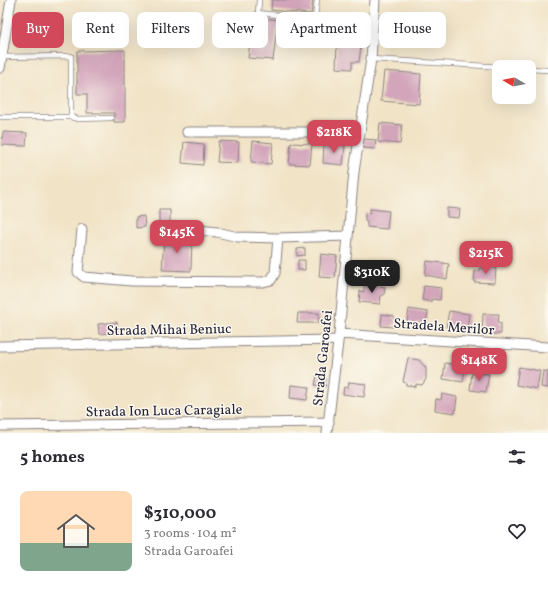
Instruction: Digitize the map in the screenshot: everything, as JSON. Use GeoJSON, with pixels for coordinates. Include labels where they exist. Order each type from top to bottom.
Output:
{"type":"FeatureCollection","features":[{"type":"Feature","properties":{"kind":"street"},"geometry":{"type":"LineString","coordinates":[[0,68],[11,0]]}},
{"type":"Feature","properties":{"kind":"street","name":"Strada Garoafei"},"geometry":{"type":"LineString","coordinates":[[328,433],[354,172],[370,59],[375,0]]}},
{"type":"Feature","properties":{"kind":"street"},"geometry":{"type":"LineString","coordinates":[[187,132],[359,132]]}},
{"type":"Feature","properties":{"kind":"street"},"geometry":{"type":"LineString","coordinates":[[174,227],[217,232],[238,237],[278,238],[348,236]]}},
{"type":"Feature","properties":{"kind":"street"},"geometry":{"type":"LineString","coordinates":[[82,229],[78,272],[84,278],[132,281],[263,282],[271,280],[275,273],[278,238]]}},
{"type":"Feature","properties":{"kind":"street","name":"Strada Mihai Beniuc"},"geometry":{"type":"LineString","coordinates":[[0,346],[338,337]]}},
{"type":"Feature","properties":{"kind":"street","name":"Stradela Merilor"},"geometry":{"type":"LineString","coordinates":[[338,337],[548,347]]}},
{"type":"Feature","properties":{"kind":"street","name":"Strada Ion Luca Caragiale"},"geometry":{"type":"LineString","coordinates":[[0,426],[329,422]]}},
{"type":"Feature","properties":{"kind":"lane"},"geometry":{"type":"LineString","coordinates":[[258,0],[258,13],[315,19],[317,0]]}},
{"type":"Feature","properties":{"kind":"lane"},"geometry":{"type":"LineString","coordinates":[[2,57],[71,56],[71,117]]}},
{"type":"Feature","properties":{"kind":"lane"},"geometry":{"type":"LineString","coordinates":[[370,59],[492,66]]}},
{"type":"Feature","properties":{"kind":"lane"},"geometry":{"type":"LineString","coordinates":[[536,69],[548,70]]}},
{"type":"Feature","properties":{"kind":"lane"},"geometry":{"type":"LineString","coordinates":[[0,117],[71,117],[78,119],[111,118]]}},
{"type":"Feature","properties":{"kind":"building"},"geometry":{"type":"Polygon","coordinates":[[[272,0],[313,0],[311,12],[271,10],[272,0]]]}},
{"type":"Feature","properties":{"kind":"building"},"geometry":{"type":"Polygon","coordinates":[[[268,19],[276,20],[276,36],[273,60],[248,58],[249,48],[268,48],[268,19]]]}},
{"type":"Feature","properties":{"kind":"building"},"geometry":{"type":"Polygon","coordinates":[[[337,48],[361,48],[359,62],[352,62],[352,69],[336,68],[337,48]]]}},
{"type":"Feature","properties":{"kind":"building"},"geometry":{"type":"Polygon","coordinates":[[[125,50],[125,122],[114,122],[114,113],[87,113],[87,94],[77,94],[77,51],[125,50]]]}},
{"type":"Feature","properties":{"kind":"building"},"geometry":{"type":"Polygon","coordinates":[[[384,71],[421,74],[419,104],[381,101],[384,71]]]}},
{"type":"Feature","properties":{"kind":"building"},"geometry":{"type":"Polygon","coordinates":[[[380,123],[402,125],[400,144],[378,142],[380,123]]]}},
{"type":"Feature","properties":{"kind":"building"},"geometry":{"type":"Polygon","coordinates":[[[3,132],[27,133],[26,146],[2,145],[3,132]]]}},
{"type":"Feature","properties":{"kind":"building"},"geometry":{"type":"Polygon","coordinates":[[[364,139],[376,140],[375,149],[363,148],[364,139]]]}},
{"type":"Feature","properties":{"kind":"building"},"geometry":{"type":"Polygon","coordinates":[[[219,141],[239,142],[238,163],[217,162],[219,141]]]}},
{"type":"Feature","properties":{"kind":"building"},"geometry":{"type":"Polygon","coordinates":[[[253,141],[273,143],[271,164],[251,162],[253,141]]]}},
{"type":"Feature","properties":{"kind":"building"},"geometry":{"type":"Polygon","coordinates":[[[184,142],[204,144],[203,165],[182,163],[184,142]]]}},
{"type":"Feature","properties":{"kind":"building"},"geometry":{"type":"Polygon","coordinates":[[[291,143],[312,144],[310,165],[289,164],[291,143]]]}},
{"type":"Feature","properties":{"kind":"building"},"geometry":{"type":"Polygon","coordinates":[[[324,143],[345,145],[343,165],[323,163],[324,143]]]}},
{"type":"Feature","properties":{"kind":"building"},"geometry":{"type":"Polygon","coordinates":[[[447,208],[460,209],[459,218],[447,217],[447,208]]]}},
{"type":"Feature","properties":{"kind":"building"},"geometry":{"type":"Polygon","coordinates":[[[370,209],[389,211],[387,229],[367,227],[365,213],[370,214],[370,209]]]}},
{"type":"Feature","properties":{"kind":"building"},"geometry":{"type":"Polygon","coordinates":[[[159,210],[170,210],[170,227],[159,227],[159,210]]]}},
{"type":"Feature","properties":{"kind":"building"},"geometry":{"type":"Polygon","coordinates":[[[144,216],[145,227],[136,228],[136,217],[144,216]]]}},
{"type":"Feature","properties":{"kind":"building"},"geometry":{"type":"Polygon","coordinates":[[[164,237],[192,238],[191,271],[162,270],[164,237]]]}},
{"type":"Feature","properties":{"kind":"building"},"geometry":{"type":"Polygon","coordinates":[[[305,248],[305,255],[297,256],[297,249],[305,248]]]}},
{"type":"Feature","properties":{"kind":"building"},"geometry":{"type":"Polygon","coordinates":[[[321,254],[337,256],[335,278],[319,277],[321,254]]]}},
{"type":"Feature","properties":{"kind":"building"},"geometry":{"type":"Polygon","coordinates":[[[298,260],[305,260],[305,270],[298,270],[298,260]]]}},
{"type":"Feature","properties":{"kind":"building"},"geometry":{"type":"Polygon","coordinates":[[[427,261],[449,264],[447,279],[425,275],[427,261]]]}},
{"type":"Feature","properties":{"kind":"building"},"geometry":{"type":"Polygon","coordinates":[[[489,264],[496,265],[495,283],[474,282],[475,271],[480,271],[480,268],[489,269],[489,264]]]}},
{"type":"Feature","properties":{"kind":"building"},"geometry":{"type":"Polygon","coordinates":[[[364,285],[385,287],[384,295],[381,295],[380,304],[359,302],[360,291],[364,292],[364,285]]]}},
{"type":"Feature","properties":{"kind":"building"},"geometry":{"type":"Polygon","coordinates":[[[424,286],[441,288],[440,300],[431,299],[431,302],[422,300],[424,286]]]}},
{"type":"Feature","properties":{"kind":"building"},"geometry":{"type":"Polygon","coordinates":[[[409,309],[428,312],[426,324],[417,323],[416,328],[412,327],[412,323],[407,322],[409,309]]]}},
{"type":"Feature","properties":{"kind":"building"},"geometry":{"type":"Polygon","coordinates":[[[449,311],[469,314],[467,330],[446,327],[449,311]]]}},
{"type":"Feature","properties":{"kind":"building"},"geometry":{"type":"Polygon","coordinates":[[[298,313],[319,313],[319,323],[297,323],[298,313]]]}},
{"type":"Feature","properties":{"kind":"building"},"geometry":{"type":"Polygon","coordinates":[[[382,314],[394,316],[394,320],[396,320],[393,327],[381,326],[382,314]]]}},
{"type":"Feature","properties":{"kind":"building"},"geometry":{"type":"Polygon","coordinates":[[[483,314],[499,314],[498,323],[501,323],[501,334],[482,334],[483,314]]]}},
{"type":"Feature","properties":{"kind":"building"},"geometry":{"type":"Polygon","coordinates":[[[117,322],[118,332],[99,334],[98,324],[117,322]]]}},
{"type":"Feature","properties":{"kind":"building"},"geometry":{"type":"Polygon","coordinates":[[[408,358],[419,360],[426,368],[426,379],[422,385],[416,384],[416,387],[406,385],[406,383],[403,382],[408,358]]]}},
{"type":"Feature","properties":{"kind":"building"},"geometry":{"type":"Polygon","coordinates":[[[445,363],[465,366],[463,382],[443,379],[445,363]]]}},
{"type":"Feature","properties":{"kind":"building"},"geometry":{"type":"Polygon","coordinates":[[[519,367],[540,371],[537,389],[516,385],[519,367]]]}},
{"type":"Feature","properties":{"kind":"building"},"geometry":{"type":"Polygon","coordinates":[[[543,371],[548,372],[548,388],[541,387],[543,371]]]}},
{"type":"Feature","properties":{"kind":"building"},"geometry":{"type":"Polygon","coordinates":[[[472,372],[489,374],[486,392],[470,390],[472,372]]]}},
{"type":"Feature","properties":{"kind":"building"},"geometry":{"type":"Polygon","coordinates":[[[317,376],[326,378],[325,387],[315,385],[317,376]]]}},
{"type":"Feature","properties":{"kind":"building"},"geometry":{"type":"Polygon","coordinates":[[[349,382],[366,384],[364,397],[343,394],[344,387],[348,388],[349,382]]]}},
{"type":"Feature","properties":{"kind":"building"},"geometry":{"type":"Polygon","coordinates":[[[291,385],[309,387],[307,400],[290,398],[291,385]]]}},
{"type":"Feature","properties":{"kind":"building"},"geometry":{"type":"Polygon","coordinates":[[[442,394],[457,397],[455,413],[435,410],[436,399],[441,400],[442,394]]]}}]}
